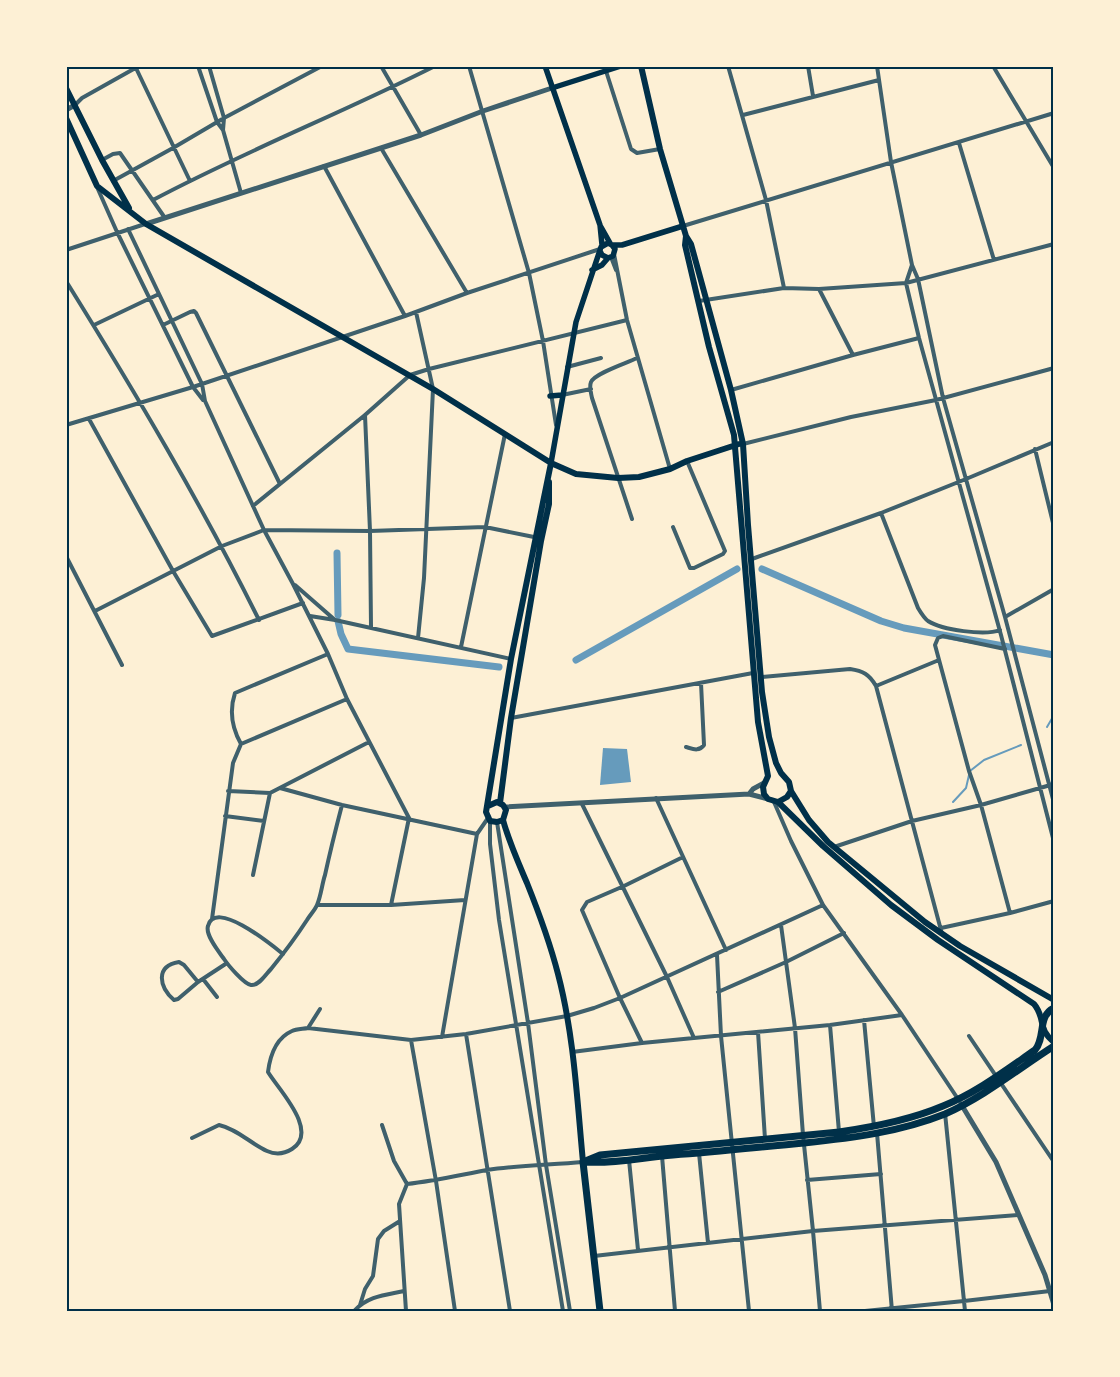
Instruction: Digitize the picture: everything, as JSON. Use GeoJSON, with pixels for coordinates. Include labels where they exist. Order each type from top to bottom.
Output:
{"type":"FeatureCollection","features":[{"type":"Feature","properties":{"kind":"highway"},"geometry":{"type":"LineString","coordinates":[[998,1080],[1040,1044],[1045,1015],[1054,1008]]}},
{"type":"Feature","properties":{"kind":"highway"},"geometry":{"type":"LineString","coordinates":[[583,1162],[600,1155],[661,1152],[699,1153],[733,1150],[804,1143],[876,1130],[944,1110],[1054,1046]]}},
{"type":"Feature","properties":{"kind":"highway"},"geometry":{"type":"LineString","coordinates":[[583,1162],[601,1163],[629,1160],[661,1152],[732,1141],[876,1130]]}},
{"type":"Feature","properties":{"kind":"highway"},"geometry":{"type":"LineString","coordinates":[[583,1162],[600,1311]]}},
{"type":"Feature","properties":{"kind":"main road"},"geometry":{"type":"LineString","coordinates":[[545,66],[600,225],[611,244],[612,255]]}},
{"type":"Feature","properties":{"kind":"main road"},"geometry":{"type":"LineString","coordinates":[[552,88],[621,66]]}},
{"type":"Feature","properties":{"kind":"main road"},"geometry":{"type":"LineString","coordinates":[[641,66],[660,149],[686,236],[691,244],[708,300],[743,444],[762,677],[769,737],[776,763],[781,773],[789,782],[791,791],[808,820],[834,847],[925,922],[942,931],[960,946],[1054,1000]]}},
{"type":"Feature","properties":{"kind":"main road"},"geometry":{"type":"LineString","coordinates":[[66,88],[71,102],[131,211]]}},
{"type":"Feature","properties":{"kind":"main road"},"geometry":{"type":"LineString","coordinates":[[66,118],[96,186],[146,224],[410,375],[551,463],[576,474],[618,478],[639,477],[670,469],[687,461],[743,444]]}},
{"type":"Feature","properties":{"kind":"main road"},"geometry":{"type":"LineString","coordinates":[[600,225],[602,255],[612,255]]}},
{"type":"Feature","properties":{"kind":"main road"},"geometry":{"type":"LineString","coordinates":[[583,1162],[572,1052],[558,973],[528,887],[507,836],[486,812],[511,659],[534,537],[551,463],[566,367],[573,333],[592,270],[601,248],[611,244],[622,245],[683,226]]}},
{"type":"Feature","properties":{"kind":"main road"},"geometry":{"type":"LineString","coordinates":[[686,236],[685,245],[709,347],[734,435],[753,673],[758,722],[768,776]]}},
{"type":"Feature","properties":{"kind":"main road"},"geometry":{"type":"LineString","coordinates":[[592,270],[602,265],[622,245]]}},
{"type":"Feature","properties":{"kind":"main road"},"geometry":{"type":"LineString","coordinates":[[550,396],[562,395]]}},
{"type":"Feature","properties":{"kind":"main road"},"geometry":{"type":"LineString","coordinates":[[494,820],[506,814],[502,805],[511,718],[549,504],[548,478]]}},
{"type":"Feature","properties":{"kind":"main road"},"geometry":{"type":"LineString","coordinates":[[781,773],[774,773],[768,776],[764,783],[763,791],[892,905],[938,940],[1034,1004],[1039,1011],[1046,1035],[1054,1042]]}},
{"type":"Feature","properties":{"kind":"main road"},"geometry":{"type":"LineString","coordinates":[[774,801],[787,797],[791,791]]}},
{"type":"Feature","properties":{"kind":"main road"},"geometry":{"type":"LineString","coordinates":[[488,806],[493,802],[502,805]]}},
{"type":"Feature","properties":{"kind":"street"},"geometry":{"type":"LineString","coordinates":[[198,66],[216,122],[223,130]]}},
{"type":"Feature","properties":{"kind":"street"},"geometry":{"type":"LineString","coordinates":[[209,66],[224,118],[223,130],[241,193]]}},
{"type":"Feature","properties":{"kind":"street"},"geometry":{"type":"LineString","coordinates":[[113,181],[216,122],[322,66]]}},
{"type":"Feature","properties":{"kind":"street"},"geometry":{"type":"LineString","coordinates":[[381,66],[421,135]]}},
{"type":"Feature","properties":{"kind":"street"},"geometry":{"type":"LineString","coordinates":[[153,200],[231,160],[435,66]]}},
{"type":"Feature","properties":{"kind":"street"},"geometry":{"type":"LineString","coordinates":[[469,66],[529,273],[543,341],[556,425]]}},
{"type":"Feature","properties":{"kind":"street"},"geometry":{"type":"LineString","coordinates":[[728,66],[766,200],[784,288]]}},
{"type":"Feature","properties":{"kind":"street"},"geometry":{"type":"LineString","coordinates":[[808,66],[813,96]]}},
{"type":"Feature","properties":{"kind":"street"},"geometry":{"type":"LineString","coordinates":[[877,66],[891,162],[912,265],[918,279],[943,398],[1052,784],[1054,803]]}},
{"type":"Feature","properties":{"kind":"street"},"geometry":{"type":"LineString","coordinates":[[993,66],[1024,121],[1054,168]]}},
{"type":"Feature","properties":{"kind":"street"},"geometry":{"type":"LineString","coordinates":[[66,110],[71,102],[82,98],[135,67],[190,180]]}},
{"type":"Feature","properties":{"kind":"street"},"geometry":{"type":"LineString","coordinates":[[606,71],[631,149],[637,153],[660,149]]}},
{"type":"Feature","properties":{"kind":"street"},"geometry":{"type":"LineString","coordinates":[[743,115],[879,80]]}},
{"type":"Feature","properties":{"kind":"street"},"geometry":{"type":"LineString","coordinates":[[66,250],[421,135],[483,110],[552,88]]}},
{"type":"Feature","properties":{"kind":"street"},"geometry":{"type":"LineString","coordinates":[[683,226],[1054,113]]}},
{"type":"Feature","properties":{"kind":"street"},"geometry":{"type":"LineString","coordinates":[[959,143],[994,260]]}},
{"type":"Feature","properties":{"kind":"street"},"geometry":{"type":"LineString","coordinates":[[381,148],[467,293]]}},
{"type":"Feature","properties":{"kind":"street"},"geometry":{"type":"LineString","coordinates":[[102,160],[113,154],[120,153],[165,218]]}},
{"type":"Feature","properties":{"kind":"street"},"geometry":{"type":"LineString","coordinates":[[324,166],[405,316]]}},
{"type":"Feature","properties":{"kind":"street"},"geometry":{"type":"LineString","coordinates":[[96,186],[193,387],[204,401],[264,530],[310,616],[347,699],[409,818],[391,905]]}},
{"type":"Feature","properties":{"kind":"street"},"geometry":{"type":"LineString","coordinates":[[128,229],[202,384],[204,401]]}},
{"type":"Feature","properties":{"kind":"street"},"geometry":{"type":"LineString","coordinates":[[699,301],[784,288],[819,289],[906,283],[1054,244]]}},
{"type":"Feature","properties":{"kind":"street"},"geometry":{"type":"LineString","coordinates":[[66,425],[193,387],[345,337],[601,248]]}},
{"type":"Feature","properties":{"kind":"street"},"geometry":{"type":"LineString","coordinates":[[612,255],[637,358],[670,469]]}},
{"type":"Feature","properties":{"kind":"street"},"geometry":{"type":"LineString","coordinates":[[912,265],[906,283],[923,356],[1001,633],[1054,842]]}},
{"type":"Feature","properties":{"kind":"street"},"geometry":{"type":"LineString","coordinates":[[66,281],[142,403],[222,546],[259,620]]}},
{"type":"Feature","properties":{"kind":"street"},"geometry":{"type":"LineString","coordinates":[[819,289],[853,355]]}},
{"type":"Feature","properties":{"kind":"street"},"geometry":{"type":"LineString","coordinates":[[94,325],[159,294]]}},
{"type":"Feature","properties":{"kind":"street"},"geometry":{"type":"LineString","coordinates":[[163,325],[194,311],[280,484]]}},
{"type":"Feature","properties":{"kind":"street"},"geometry":{"type":"LineString","coordinates":[[416,312],[432,389],[426,528],[418,638]]}},
{"type":"Feature","properties":{"kind":"street"},"geometry":{"type":"LineString","coordinates":[[254,506],[365,415],[410,375],[627,320]]}},
{"type":"Feature","properties":{"kind":"street"},"geometry":{"type":"LineString","coordinates":[[731,390],[919,338]]}},
{"type":"Feature","properties":{"kind":"street"},"geometry":{"type":"LineString","coordinates":[[923,356],[934,352]]}},
{"type":"Feature","properties":{"kind":"street"},"geometry":{"type":"LineString","coordinates":[[566,367],[601,358]]}},
{"type":"Feature","properties":{"kind":"street"},"geometry":{"type":"LineString","coordinates":[[632,519],[590,389],[591,382],[596,376],[637,358]]}},
{"type":"Feature","properties":{"kind":"street"},"geometry":{"type":"LineString","coordinates":[[743,444],[851,417],[936,400],[1054,368]]}},
{"type":"Feature","properties":{"kind":"street"},"geometry":{"type":"LineString","coordinates":[[562,395],[590,389]]}},
{"type":"Feature","properties":{"kind":"street"},"geometry":{"type":"LineString","coordinates":[[365,415],[370,530],[371,627]]}},
{"type":"Feature","properties":{"kind":"street"},"geometry":{"type":"LineString","coordinates":[[89,418],[173,571],[212,636],[303,603]]}},
{"type":"Feature","properties":{"kind":"street"},"geometry":{"type":"LineString","coordinates":[[461,647],[505,434]]}},
{"type":"Feature","properties":{"kind":"street"},"geometry":{"type":"LineString","coordinates":[[752,559],[881,513],[1054,442]]}},
{"type":"Feature","properties":{"kind":"street"},"geometry":{"type":"LineString","coordinates":[[1036,450],[1054,527]]}},
{"type":"Feature","properties":{"kind":"street"},"geometry":{"type":"LineString","coordinates":[[673,527],[690,568],[694,568],[723,554],[725,551],[687,461]]}},
{"type":"Feature","properties":{"kind":"street"},"geometry":{"type":"LineString","coordinates":[[881,513],[918,608],[923,616],[929,622],[942,626],[970,632],[1001,633]]}},
{"type":"Feature","properties":{"kind":"street"},"geometry":{"type":"LineString","coordinates":[[95,611],[222,546],[264,530],[485,527],[534,537]]}},
{"type":"Feature","properties":{"kind":"street"},"geometry":{"type":"LineString","coordinates":[[67,558],[122,665]]}},
{"type":"Feature","properties":{"kind":"street"},"geometry":{"type":"LineString","coordinates":[[294,584],[335,620]]}},
{"type":"Feature","properties":{"kind":"street"},"geometry":{"type":"LineString","coordinates":[[1005,617],[1054,589]]}},
{"type":"Feature","properties":{"kind":"street"},"geometry":{"type":"LineString","coordinates":[[310,616],[371,627],[511,659]]}},
{"type":"Feature","properties":{"kind":"street"},"geometry":{"type":"LineString","coordinates":[[1004,648],[943,636],[936,641],[939,660],[969,771],[981,805],[1010,913]]}},
{"type":"Feature","properties":{"kind":"street"},"geometry":{"type":"LineString","coordinates":[[241,744],[234,732],[232,717],[232,702],[235,693],[328,654]]}},
{"type":"Feature","properties":{"kind":"street"},"geometry":{"type":"LineString","coordinates":[[876,686],[939,660]]}},
{"type":"Feature","properties":{"kind":"street"},"geometry":{"type":"LineString","coordinates":[[762,677],[850,668],[862,671],[870,677],[876,686],[942,931],[1054,901]]}},
{"type":"Feature","properties":{"kind":"street"},"geometry":{"type":"LineString","coordinates":[[511,718],[753,673]]}},
{"type":"Feature","properties":{"kind":"street"},"geometry":{"type":"LineString","coordinates":[[686,746],[698,750],[704,745],[701,683]]}},
{"type":"Feature","properties":{"kind":"street"},"geometry":{"type":"LineString","coordinates":[[212,920],[232,763],[241,744],[347,699]]}},
{"type":"Feature","properties":{"kind":"street"},"geometry":{"type":"LineString","coordinates":[[228,791],[270,793],[369,742]]}},
{"type":"Feature","properties":{"kind":"street"},"geometry":{"type":"LineString","coordinates":[[749,794],[764,783]]}},
{"type":"Feature","properties":{"kind":"street"},"geometry":{"type":"LineString","coordinates":[[834,847],[912,822],[981,805],[1052,784]]}},
{"type":"Feature","properties":{"kind":"street"},"geometry":{"type":"LineString","coordinates":[[280,788],[342,805],[478,834]]}},
{"type":"Feature","properties":{"kind":"street"},"geometry":{"type":"LineString","coordinates":[[253,875],[270,793]]}},
{"type":"Feature","properties":{"kind":"street"},"geometry":{"type":"LineString","coordinates":[[502,805],[582,804],[656,798],[749,794],[774,801],[790,841],[824,905],[902,1015],[960,1102],[996,1162],[1045,1275],[1054,1305]]}},
{"type":"Feature","properties":{"kind":"street"},"geometry":{"type":"LineString","coordinates":[[656,798],[726,950]]}},
{"type":"Feature","properties":{"kind":"street"},"geometry":{"type":"LineString","coordinates":[[582,804],[624,886],[694,1038]]}},
{"type":"Feature","properties":{"kind":"street"},"geometry":{"type":"LineString","coordinates":[[284,954],[254,931],[227,918],[217,917],[208,926],[208,932],[216,948],[227,963],[246,983],[256,984],[284,954],[317,905],[342,805]]}},
{"type":"Feature","properties":{"kind":"street"},"geometry":{"type":"LineString","coordinates":[[225,816],[264,821]]}},
{"type":"Feature","properties":{"kind":"street"},"geometry":{"type":"LineString","coordinates":[[442,1037],[478,834],[494,820]]}},
{"type":"Feature","properties":{"kind":"street"},"geometry":{"type":"LineString","coordinates":[[494,820],[528,1023],[546,1165],[570,1311]]}},
{"type":"Feature","properties":{"kind":"street"},"geometry":{"type":"LineString","coordinates":[[494,820],[490,844],[494,884],[563,1311]]}},
{"type":"Feature","properties":{"kind":"street"},"geometry":{"type":"LineString","coordinates":[[642,1043],[620,998],[582,910],[587,902],[683,857]]}},
{"type":"Feature","properties":{"kind":"street"},"geometry":{"type":"LineString","coordinates":[[494,884],[506,883]]}},
{"type":"Feature","properties":{"kind":"street"},"geometry":{"type":"LineString","coordinates":[[317,905],[391,905],[465,900]]}},
{"type":"Feature","properties":{"kind":"street"},"geometry":{"type":"LineString","coordinates":[[192,1138],[219,1125],[237,1131],[268,1151],[278,1154],[286,1153],[296,1146],[300,1141],[299,1120],[288,1100],[279,1090],[268,1072],[273,1050],[280,1040],[292,1031],[308,1028],[411,1040],[466,1034],[567,1016],[620,998],[824,905]]}},
{"type":"Feature","properties":{"kind":"street"},"geometry":{"type":"LineString","coordinates":[[781,925],[795,1028],[820,1311]]}},
{"type":"Feature","properties":{"kind":"street"},"geometry":{"type":"LineString","coordinates":[[718,992],[786,962],[844,933]]}},
{"type":"Feature","properties":{"kind":"street"},"geometry":{"type":"LineString","coordinates":[[717,954],[721,1036],[749,1311]]}},
{"type":"Feature","properties":{"kind":"street"},"geometry":{"type":"LineString","coordinates":[[198,982],[184,965],[179,962],[168,966],[161,976],[161,981],[174,1000],[227,963]]}},
{"type":"Feature","properties":{"kind":"street"},"geometry":{"type":"LineString","coordinates":[[203,979],[217,997]]}},
{"type":"Feature","properties":{"kind":"street"},"geometry":{"type":"LineString","coordinates":[[308,1028],[320,1009]]}},
{"type":"Feature","properties":{"kind":"street"},"geometry":{"type":"LineString","coordinates":[[572,1052],[642,1043],[830,1025],[902,1015]]}},
{"type":"Feature","properties":{"kind":"street"},"geometry":{"type":"LineString","coordinates":[[864,1020],[881,1174],[892,1309]]}},
{"type":"Feature","properties":{"kind":"street"},"geometry":{"type":"LineString","coordinates":[[830,1025],[839,1132]]}},
{"type":"Feature","properties":{"kind":"street"},"geometry":{"type":"LineString","coordinates":[[758,1032],[765,1139]]}},
{"type":"Feature","properties":{"kind":"street"},"geometry":{"type":"LineString","coordinates":[[466,1034],[510,1311]]}},
{"type":"Feature","properties":{"kind":"street"},"geometry":{"type":"LineString","coordinates":[[969,1036],[1054,1162]]}},
{"type":"Feature","properties":{"kind":"street"},"geometry":{"type":"LineString","coordinates":[[411,1040],[436,1181],[455,1311]]}},
{"type":"Feature","properties":{"kind":"street"},"geometry":{"type":"LineString","coordinates":[[944,1110],[965,1311]]}},
{"type":"Feature","properties":{"kind":"street"},"geometry":{"type":"LineString","coordinates":[[382,1125],[394,1161],[407,1184]]}},
{"type":"Feature","properties":{"kind":"street"},"geometry":{"type":"LineString","coordinates":[[661,1152],[675,1311]]}},
{"type":"Feature","properties":{"kind":"street"},"geometry":{"type":"LineString","coordinates":[[699,1153],[708,1243]]}},
{"type":"Feature","properties":{"kind":"street"},"geometry":{"type":"LineString","coordinates":[[629,1160],[638,1250]]}},
{"type":"Feature","properties":{"kind":"street"},"geometry":{"type":"LineString","coordinates":[[407,1184],[436,1181],[487,1170],[538,1164],[583,1162]]}},
{"type":"Feature","properties":{"kind":"street"},"geometry":{"type":"LineString","coordinates":[[807,1180],[881,1174]]}},
{"type":"Feature","properties":{"kind":"street"},"geometry":{"type":"LineString","coordinates":[[406,1311],[399,1204],[407,1184]]}},
{"type":"Feature","properties":{"kind":"street"},"geometry":{"type":"LineString","coordinates":[[594,1256],[814,1231],[1019,1215]]}},
{"type":"Feature","properties":{"kind":"street"},"geometry":{"type":"LineString","coordinates":[[360,1305],[373,1276],[378,1238],[384,1231],[400,1221]]}},
{"type":"Feature","properties":{"kind":"street"},"geometry":{"type":"LineString","coordinates":[[354,1311],[373,1297],[404,1291]]}},
{"type":"Feature","properties":{"kind":"street"},"geometry":{"type":"LineString","coordinates":[[865,1311],[1052,1294]]}},
{"type":"Feature","properties":{"kind":"water"},"geometry":{"type":"Polygon","coordinates":[[[603,748],[627,749],[631,782],[600,785],[603,748]]]}},
{"type":"Feature","properties":{"kind":"waterway"},"geometry":{"type":"LineString","coordinates":[[337,553],[338,615]]}},
{"type":"Feature","properties":{"kind":"waterway"},"geometry":{"type":"LineString","coordinates":[[576,660],[737,569]]}},
{"type":"Feature","properties":{"kind":"waterway"},"geometry":{"type":"LineString","coordinates":[[762,569],[881,621],[904,628],[1054,655]]}},
{"type":"Feature","properties":{"kind":"waterway"},"geometry":{"type":"LineString","coordinates":[[338,621],[341,634],[348,649],[499,667]]}},
{"type":"Feature","properties":{"kind":"waterway"},"geometry":{"type":"LineString","coordinates":[[1047,727],[1054,715]]}},
{"type":"Feature","properties":{"kind":"waterway"},"geometry":{"type":"LineString","coordinates":[[970,771],[984,760],[1021,745]]}},
{"type":"Feature","properties":{"kind":"waterway"},"geometry":{"type":"LineString","coordinates":[[953,802],[966,788],[969,775]]}}]}
